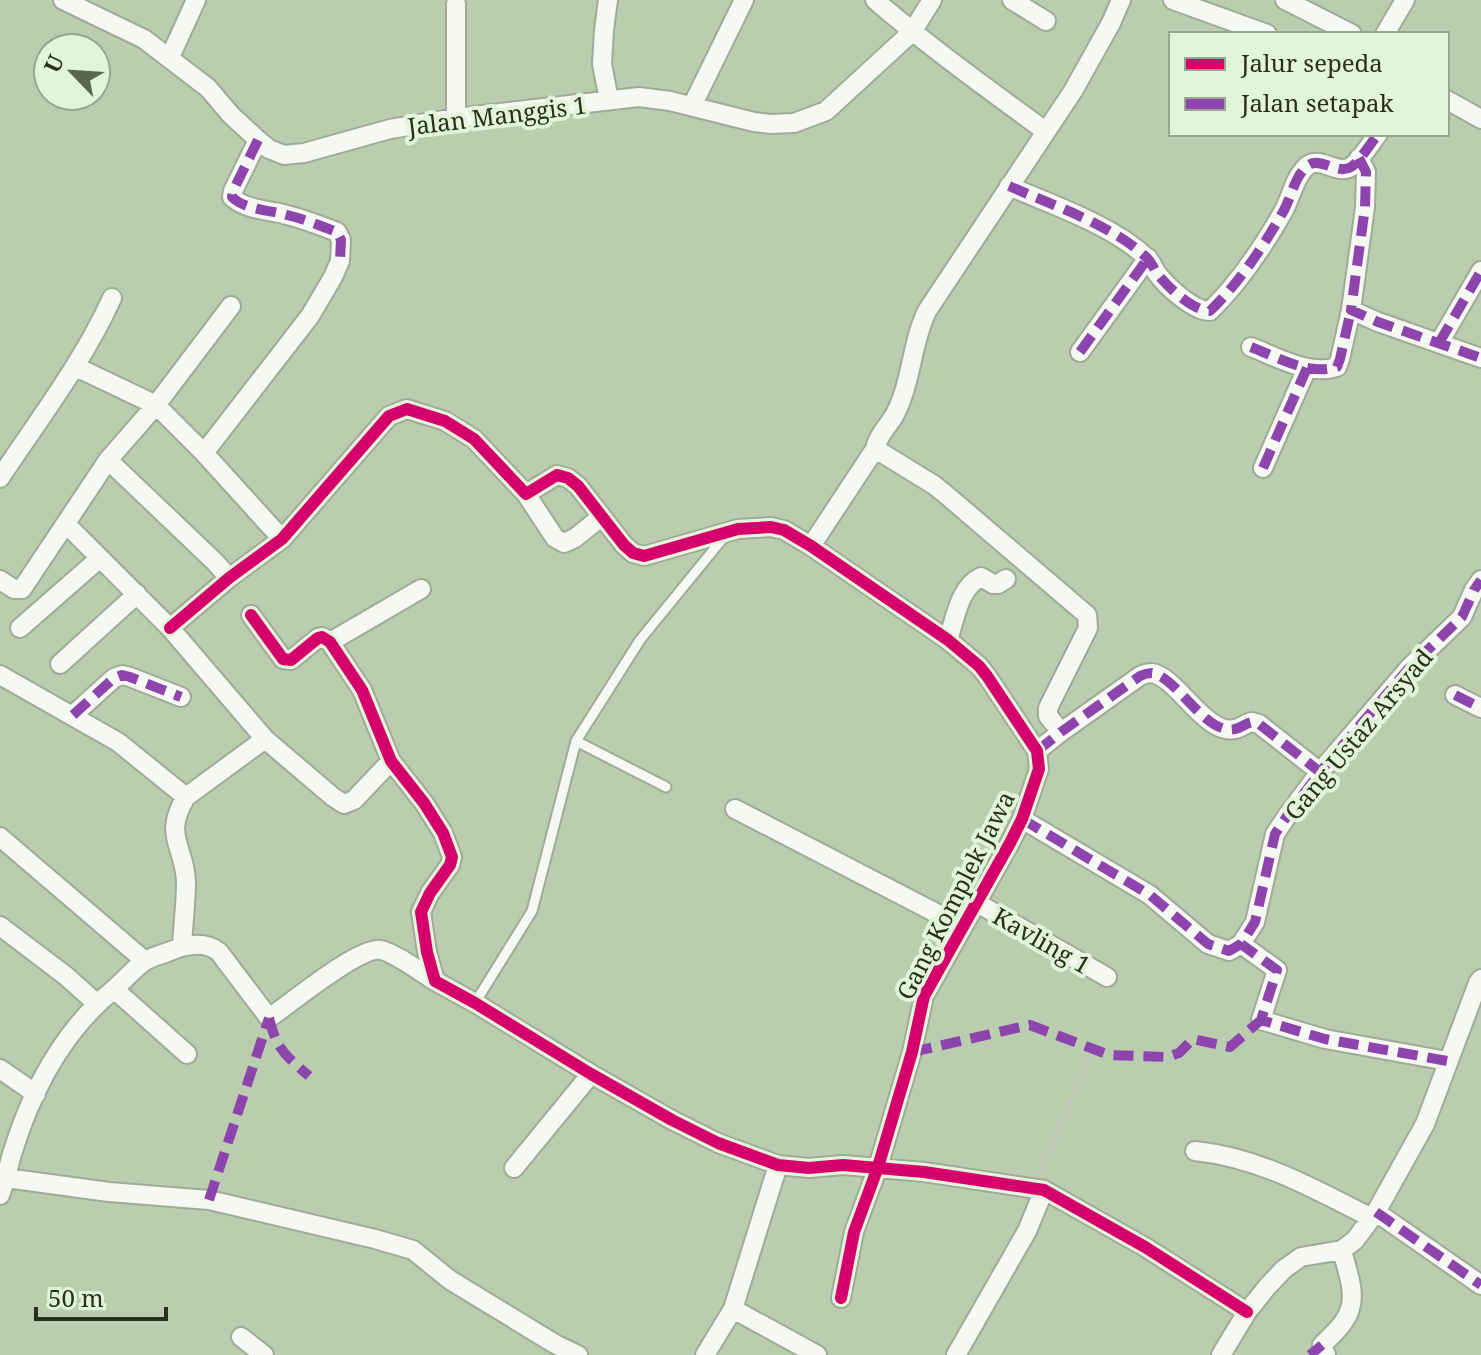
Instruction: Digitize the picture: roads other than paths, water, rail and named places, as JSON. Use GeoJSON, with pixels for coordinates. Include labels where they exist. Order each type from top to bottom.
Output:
{"type":"FeatureCollection","features":[{"type":"Feature","properties":{"kind":"street","name":"Jalan Manggis 1"},"geometry":{"type":"LineString","coordinates":[[63,0],[144,39],[170,57],[208,88],[258,140],[284,155],[304,153],[390,129],[456,118],[639,97],[692,106],[743,120],[794,123],[826,111],[912,32],[932,0]]}},
{"type":"Feature","properties":{"kind":"street"},"geometry":{"type":"LineString","coordinates":[[170,57],[196,0]]}},
{"type":"Feature","properties":{"kind":"street"},"geometry":{"type":"LineString","coordinates":[[608,0],[602,64],[609,100]]}},
{"type":"Feature","properties":{"kind":"street"},"geometry":{"type":"LineString","coordinates":[[692,106],[744,0]]}},
{"type":"Feature","properties":{"kind":"street"},"geometry":{"type":"LineString","coordinates":[[875,0],[912,32],[1045,131]]}},
{"type":"Feature","properties":{"kind":"street"},"geometry":{"type":"LineString","coordinates":[[1012,0],[1046,21]]}},
{"type":"Feature","properties":{"kind":"street"},"geometry":{"type":"LineString","coordinates":[[811,546],[875,449],[901,402],[927,311],[1073,91],[1121,0]]}},
{"type":"Feature","properties":{"kind":"street"},"geometry":{"type":"LineString","coordinates":[[1173,0],[1261,32]]}},
{"type":"Feature","properties":{"kind":"street"},"geometry":{"type":"LineString","coordinates":[[1285,0],[1348,32]]}},
{"type":"Feature","properties":{"kind":"street"},"geometry":{"type":"LineString","coordinates":[[1386,32],[1405,0]]}},
{"type":"Feature","properties":{"kind":"street"},"geometry":{"type":"LineString","coordinates":[[456,4],[456,118]]}},
{"type":"Feature","properties":{"kind":"street"},"geometry":{"type":"LineString","coordinates":[[1449,101],[1481,119]]}},
{"type":"Feature","properties":{"kind":"street"},"geometry":{"type":"LineString","coordinates":[[1009,186],[1113,233],[1148,258],[1156,272],[1181,296],[1203,311],[1210,311],[1263,244],[1308,164],[1317,162],[1344,170],[1353,166],[1376,136]]}},
{"type":"Feature","properties":{"kind":"street"},"geometry":{"type":"LineString","coordinates":[[204,453],[310,316],[340,261],[341,240],[337,232],[235,201],[232,197],[258,140]]}},
{"type":"Feature","properties":{"kind":"street"},"geometry":{"type":"LineString","coordinates":[[1251,347],[1307,368],[1337,367],[1351,310],[1365,207],[1366,172],[1359,158]]}},
{"type":"Feature","properties":{"kind":"street"},"geometry":{"type":"LineString","coordinates":[[1080,352],[1148,258]]}},
{"type":"Feature","properties":{"kind":"street"},"geometry":{"type":"LineString","coordinates":[[1439,343],[1481,271]]}},
{"type":"Feature","properties":{"kind":"street"},"geometry":{"type":"LineString","coordinates":[[0,478],[76,367],[112,298]]}},
{"type":"Feature","properties":{"kind":"street"},"geometry":{"type":"LineString","coordinates":[[0,580],[14,589],[22,589],[108,460],[156,405],[231,306]]}},
{"type":"Feature","properties":{"kind":"street"},"geometry":{"type":"LineString","coordinates":[[1351,310],[1481,358]]}},
{"type":"Feature","properties":{"kind":"street"},"geometry":{"type":"LineString","coordinates":[[76,367],[156,405],[282,539]]}},
{"type":"Feature","properties":{"kind":"street"},"geometry":{"type":"LineString","coordinates":[[1263,468],[1307,368]]}},
{"type":"Feature","properties":{"kind":"street"},"geometry":{"type":"LineString","coordinates":[[170,628],[229,578],[282,539],[389,416],[407,409],[445,421],[474,439],[526,494],[555,538],[564,543],[575,538],[601,517]]}},
{"type":"Feature","properties":{"kind":"street"},"geometry":{"type":"LineString","coordinates":[[875,449],[934,485],[1087,615],[1088,628],[1048,708],[1048,716],[1061,732]]}},
{"type":"Feature","properties":{"kind":"street"},"geometry":{"type":"LineString","coordinates":[[108,460],[229,578]]}},
{"type":"Feature","properties":{"kind":"street"},"geometry":{"type":"LineString","coordinates":[[526,494],[557,475],[568,478],[578,486],[624,545],[633,553],[644,556],[730,530],[771,527],[784,530],[948,640],[979,666],[1037,751],[1140,676],[1150,673],[1160,676],[1218,726],[1231,730],[1252,722],[1259,724],[1320,772]]}},
{"type":"Feature","properties":{"kind":"street"},"geometry":{"type":"LineString","coordinates":[[66,524],[170,628],[265,739],[333,797],[344,804],[354,800],[391,761]]}},
{"type":"Feature","properties":{"kind":"street"},"geometry":{"type":"LineString","coordinates":[[20,628],[100,558]]}},
{"type":"Feature","properties":{"kind":"street"},"geometry":{"type":"LineString","coordinates":[[948,640],[962,598],[971,583],[981,577],[993,584],[1006,579]]}},
{"type":"Feature","properties":{"kind":"street","name":"Gang Ustaz Arsyad"},"geometry":{"type":"LineString","coordinates":[[1241,944],[1255,922],[1275,834],[1320,772],[1409,668],[1462,617],[1479,588]]}},
{"type":"Feature","properties":{"kind":"street"},"geometry":{"type":"LineString","coordinates":[[330,642],[421,589]]}},
{"type":"Feature","properties":{"kind":"street"},"geometry":{"type":"LineString","coordinates":[[60,664],[137,594]]}},
{"type":"Feature","properties":{"kind":"street"},"geometry":{"type":"LineString","coordinates":[[251,615],[283,659],[291,660],[318,638],[330,642],[362,690],[391,761],[443,833],[452,857],[450,865],[421,912],[435,981]]}},
{"type":"Feature","properties":{"kind":"street"},"geometry":{"type":"LineString","coordinates":[[0,675],[118,742],[186,797]]}},
{"type":"Feature","properties":{"kind":"street"},"geometry":{"type":"LineString","coordinates":[[73,715],[114,678],[122,675],[181,697]]}},
{"type":"Feature","properties":{"kind":"street"},"geometry":{"type":"LineString","coordinates":[[1455,695],[1481,708]]}},
{"type":"Feature","properties":{"kind":"street"},"geometry":{"type":"LineString","coordinates":[[182,946],[186,880],[175,836],[179,808],[186,797],[265,739]]}},
{"type":"Feature","properties":{"kind":"street","name":"Gang Komplek Jawa"},"geometry":{"type":"LineString","coordinates":[[841,1298],[854,1232],[878,1167],[912,1052],[924,996],[1022,819],[1039,769],[1037,751]]}},
{"type":"Feature","properties":{"kind":"street","name":"Gang Komplek Jawa"},"geometry":{"type":"LineString","coordinates":[[735,809],[963,927]]}},
{"type":"Feature","properties":{"kind":"street"},"geometry":{"type":"LineString","coordinates":[[1022,819],[1150,895],[1208,944],[1229,951],[1241,944],[1277,970],[1261,1020],[1325,1039],[1447,1061]]}},
{"type":"Feature","properties":{"kind":"street"},"geometry":{"type":"LineString","coordinates":[[0,837],[145,961]]}},
{"type":"Feature","properties":{"kind":"street","name":"Kavling 1"},"geometry":{"type":"LineString","coordinates":[[977,903],[1107,977]]}},
{"type":"Feature","properties":{"kind":"street"},"geometry":{"type":"LineString","coordinates":[[0,926],[96,1003]]}},
{"type":"Feature","properties":{"kind":"street"},"geometry":{"type":"LineString","coordinates":[[578,1355],[552,1349],[450,1280],[413,1250],[209,1200],[3,1186],[6,1148],[62,1045],[96,1003],[145,961],[182,946],[213,947],[269,1018],[348,961],[375,949],[385,951],[591,1074],[718,1143],[778,1165],[878,1167],[1039,1189],[1145,1247],[1247,1312]]}},
{"type":"Feature","properties":{"kind":"street"},"geometry":{"type":"LineString","coordinates":[[1221,1355],[1247,1312],[1284,1269],[1301,1257],[1342,1250],[1355,1240],[1374,1215],[1425,1124],[1465,1013],[1481,979]]}},
{"type":"Feature","properties":{"kind":"street"},"geometry":{"type":"LineString","coordinates":[[114,989],[187,1054]]}},
{"type":"Feature","properties":{"kind":"street"},"geometry":{"type":"LineString","coordinates":[[0,1069],[36,1094]]}},
{"type":"Feature","properties":{"kind":"street"},"geometry":{"type":"LineString","coordinates":[[514,1168],[591,1074]]}},
{"type":"Feature","properties":{"kind":"street"},"geometry":{"type":"LineString","coordinates":[[1195,1151],[1210,1152],[1277,1170],[1374,1215],[1481,1285]]}},
{"type":"Feature","properties":{"kind":"street"},"geometry":{"type":"LineString","coordinates":[[705,1355],[733,1309],[778,1165]]}},
{"type":"Feature","properties":{"kind":"street"},"geometry":{"type":"LineString","coordinates":[[956,1355],[1027,1231],[1039,1189]]}},
{"type":"Feature","properties":{"kind":"street"},"geometry":{"type":"LineString","coordinates":[[1319,1352],[1351,1308],[1350,1284],[1342,1250]]}},
{"type":"Feature","properties":{"kind":"street"},"geometry":{"type":"LineString","coordinates":[[733,1309],[817,1355]]}},
{"type":"Feature","properties":{"kind":"street"},"geometry":{"type":"LineString","coordinates":[[241,1337],[264,1355]]}},
{"type":"Feature","properties":{"kind":"lane"},"geometry":{"type":"LineString","coordinates":[[475,1003],[532,911],[576,741],[640,640],[730,530]]}},
{"type":"Feature","properties":{"kind":"lane"},"geometry":{"type":"LineString","coordinates":[[576,741],[666,787]]}}]}
